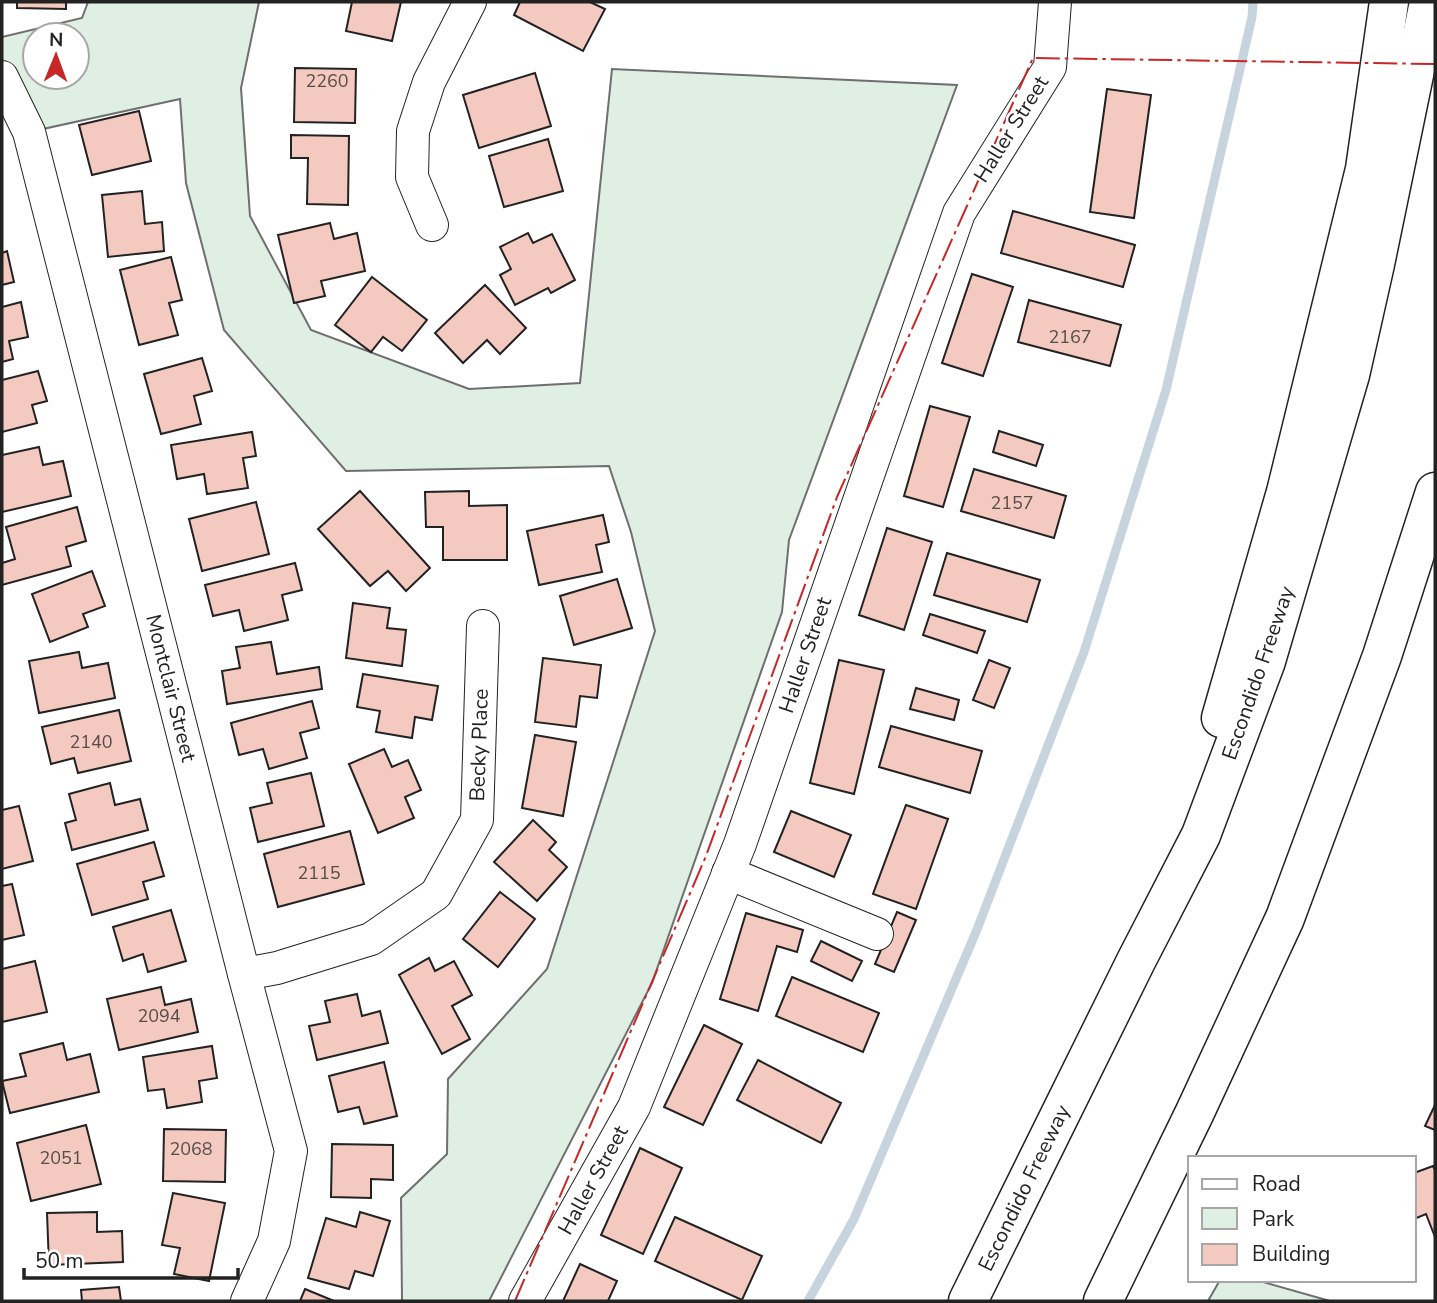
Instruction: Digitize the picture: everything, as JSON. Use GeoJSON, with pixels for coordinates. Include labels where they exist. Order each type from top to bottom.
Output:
{"type":"FeatureCollection","features":[{"type":"Feature","properties":{"kind":"highway"},"geometry":{"type":"LineString","coordinates":[[1136,961],[1205,774],[1286,492],[1366,169],[1389,2]]}},
{"type":"Feature","properties":{"kind":"highway","name":"Escondido Freeway"},"geometry":{"type":"LineString","coordinates":[[968,1301],[1201,835],[1266,661],[1350,375],[1429,2]]}},
{"type":"Feature","properties":{"kind":"highway"},"geometry":{"type":"LineString","coordinates":[[1103,1301],[1285,918],[1382,656],[1435,492]]}},
{"type":"Feature","properties":{"kind":"street"},"geometry":{"type":"LineString","coordinates":[[432,225],[412,177],[413,131],[429,82],[470,2]]}},
{"type":"Feature","properties":{"kind":"street","name":"Haller Street"},"geometry":{"type":"LineString","coordinates":[[525,1301],[634,1107],[740,844],[959,213],[1050,67],[1055,2]]}},
{"type":"Feature","properties":{"kind":"street","name":"Montclair Street"},"geometry":{"type":"LineString","coordinates":[[2,77],[29,132],[291,1151],[274,1241],[247,1301]]}},
{"type":"Feature","properties":{"kind":"street","name":"Becky Place"},"geometry":{"type":"LineString","coordinates":[[244,974],[277,968],[371,939],[436,894],[477,820],[483,626]]}},
{"type":"Feature","properties":{"kind":"street"},"geometry":{"type":"LineString","coordinates":[[728,873],[877,934]]}},
{"type":"Feature","properties":{"kind":"green space"},"geometry":{"type":"Polygon","coordinates":[[[88,2],[259,2],[241,88],[250,216],[311,330],[469,389],[580,383],[612,69],[957,85],[789,540],[782,612],[652,983],[489,1301],[402,1301],[401,1198],[447,1154],[448,1079],[547,969],[655,631],[631,532],[609,466],[346,471],[224,330],[186,183],[180,99],[29,132],[2,77],[2,37],[21,32],[21,91],[91,91],[91,21],[69,21],[82,18],[88,2]]]}},
{"type":"Feature","properties":{"kind":"green space"},"geometry":{"type":"Polygon","coordinates":[[[1219,1282],[1263,1282],[1330,1301],[1208,1301],[1219,1282]]]}},
{"type":"Feature","properties":{"kind":"building"},"geometry":{"type":"Polygon","coordinates":[[[17,2],[66,2],[66,9],[17,8],[17,2]]]}},
{"type":"Feature","properties":{"kind":"building"},"geometry":{"type":"Polygon","coordinates":[[[352,2],[401,2],[392,41],[346,31],[352,2]]]}},
{"type":"Feature","properties":{"kind":"building"},"geometry":{"type":"Polygon","coordinates":[[[520,2],[590,2],[605,9],[583,51],[514,15],[520,2]]]}},
{"type":"Feature","properties":{"kind":"building"},"geometry":{"type":"Polygon","coordinates":[[[295,68],[356,69],[355,123],[294,122],[295,68]]]}},
{"type":"Feature","properties":{"kind":"building"},"geometry":{"type":"Polygon","coordinates":[[[535,73],[551,126],[479,148],[463,95],[535,73]]]}},
{"type":"Feature","properties":{"kind":"building"},"geometry":{"type":"Polygon","coordinates":[[[1107,89],[1151,95],[1134,218],[1090,212],[1107,89]]]}},
{"type":"Feature","properties":{"kind":"building"},"geometry":{"type":"Polygon","coordinates":[[[139,111],[151,161],[92,175],[79,125],[139,111]]]}},
{"type":"Feature","properties":{"kind":"building"},"geometry":{"type":"Polygon","coordinates":[[[291,135],[349,136],[348,205],[307,204],[308,158],[291,158],[291,135]]]}},
{"type":"Feature","properties":{"kind":"building"},"geometry":{"type":"Polygon","coordinates":[[[548,139],[563,191],[504,207],[489,156],[548,139]]]}},
{"type":"Feature","properties":{"kind":"building"},"geometry":{"type":"Polygon","coordinates":[[[142,191],[145,224],[162,222],[164,251],[108,257],[102,195],[142,191]]]}},
{"type":"Feature","properties":{"kind":"building"},"geometry":{"type":"Polygon","coordinates":[[[1013,211],[1135,245],[1123,287],[1001,253],[1013,211]]]}},
{"type":"Feature","properties":{"kind":"building"},"geometry":{"type":"Polygon","coordinates":[[[330,223],[334,239],[357,233],[365,271],[321,281],[325,296],[294,303],[278,235],[330,223]]]}},
{"type":"Feature","properties":{"kind":"building"},"geometry":{"type":"Polygon","coordinates":[[[528,233],[533,243],[552,234],[575,280],[551,293],[548,288],[515,305],[500,275],[511,269],[500,247],[528,233]]]}},
{"type":"Feature","properties":{"kind":"building"},"geometry":{"type":"Polygon","coordinates":[[[7,251],[14,282],[2,285],[2,253],[7,251]]]}},
{"type":"Feature","properties":{"kind":"building"},"geometry":{"type":"Polygon","coordinates":[[[171,257],[182,300],[169,303],[178,335],[139,345],[120,270],[171,257]]]}},
{"type":"Feature","properties":{"kind":"building"},"geometry":{"type":"Polygon","coordinates":[[[972,274],[1013,287],[983,376],[942,363],[972,274]]]}},
{"type":"Feature","properties":{"kind":"building"},"geometry":{"type":"Polygon","coordinates":[[[372,277],[427,320],[402,351],[383,337],[371,352],[335,325],[372,277]]]}},
{"type":"Feature","properties":{"kind":"building"},"geometry":{"type":"Polygon","coordinates":[[[485,285],[526,328],[500,354],[487,340],[463,363],[435,333],[485,285]]]}},
{"type":"Feature","properties":{"kind":"building"},"geometry":{"type":"Polygon","coordinates":[[[1029,300],[1121,325],[1110,366],[1018,342],[1029,300]]]}},
{"type":"Feature","properties":{"kind":"building"},"geometry":{"type":"Polygon","coordinates":[[[21,302],[28,337],[9,341],[13,359],[2,362],[2,307],[21,302]]]}},
{"type":"Feature","properties":{"kind":"building"},"geometry":{"type":"Polygon","coordinates":[[[202,358],[212,391],[194,396],[201,424],[161,434],[144,374],[202,358]]]}},
{"type":"Feature","properties":{"kind":"building"},"geometry":{"type":"Polygon","coordinates":[[[38,371],[47,401],[32,405],[37,423],[2,432],[2,380],[38,371]]]}},
{"type":"Feature","properties":{"kind":"building"},"geometry":{"type":"Polygon","coordinates":[[[930,406],[970,417],[943,507],[904,496],[930,406]]]}},
{"type":"Feature","properties":{"kind":"building"},"geometry":{"type":"Polygon","coordinates":[[[999,431],[1043,445],[1036,466],[993,452],[999,431]]]}},
{"type":"Feature","properties":{"kind":"building"},"geometry":{"type":"Polygon","coordinates":[[[252,432],[256,456],[243,458],[248,488],[207,494],[204,474],[177,479],[171,445],[252,432]]]}},
{"type":"Feature","properties":{"kind":"building"},"geometry":{"type":"Polygon","coordinates":[[[39,447],[43,465],[63,461],[71,496],[2,512],[2,455],[39,447]]]}},
{"type":"Feature","properties":{"kind":"building"},"geometry":{"type":"Polygon","coordinates":[[[974,469],[1066,496],[1054,538],[961,511],[974,469]]]}},
{"type":"Feature","properties":{"kind":"building"},"geometry":{"type":"Polygon","coordinates":[[[360,491],[430,568],[406,591],[388,571],[370,586],[318,529],[360,491]]]}},
{"type":"Feature","properties":{"kind":"building"},"geometry":{"type":"Polygon","coordinates":[[[469,491],[469,506],[507,505],[507,560],[443,560],[443,527],[426,527],[425,492],[469,491]]]}},
{"type":"Feature","properties":{"kind":"building"},"geometry":{"type":"Polygon","coordinates":[[[256,502],[269,554],[202,571],[189,519],[256,502]]]}},
{"type":"Feature","properties":{"kind":"building"},"geometry":{"type":"Polygon","coordinates":[[[77,507],[86,541],[66,547],[71,566],[2,585],[2,563],[15,559],[6,527],[77,507]]]}},
{"type":"Feature","properties":{"kind":"building"},"geometry":{"type":"Polygon","coordinates":[[[603,515],[609,542],[596,545],[602,572],[539,585],[527,531],[603,515]]]}},
{"type":"Feature","properties":{"kind":"building"},"geometry":{"type":"Polygon","coordinates":[[[887,528],[932,542],[904,630],[859,615],[887,528]]]}},
{"type":"Feature","properties":{"kind":"building"},"geometry":{"type":"Polygon","coordinates":[[[947,553],[1040,580],[1027,622],[934,595],[947,553]]]}},
{"type":"Feature","properties":{"kind":"building"},"geometry":{"type":"Polygon","coordinates":[[[295,563],[302,590],[282,595],[288,620],[244,631],[239,610],[213,616],[205,585],[295,563]]]}},
{"type":"Feature","properties":{"kind":"building"},"geometry":{"type":"Polygon","coordinates":[[[92,571],[105,606],[83,614],[88,627],[50,642],[32,594],[92,571]]]}},
{"type":"Feature","properties":{"kind":"building"},"geometry":{"type":"Polygon","coordinates":[[[617,579],[632,628],[574,645],[560,596],[617,579]]]}},
{"type":"Feature","properties":{"kind":"building"},"geometry":{"type":"Polygon","coordinates":[[[353,603],[390,608],[387,628],[406,630],[402,666],[346,658],[353,603]]]}},
{"type":"Feature","properties":{"kind":"building"},"geometry":{"type":"Polygon","coordinates":[[[930,614],[985,631],[977,653],[923,635],[930,614]]]}},
{"type":"Feature","properties":{"kind":"building"},"geometry":{"type":"Polygon","coordinates":[[[271,642],[277,674],[319,667],[322,689],[227,704],[222,671],[240,668],[236,647],[271,642]]]}},
{"type":"Feature","properties":{"kind":"building"},"geometry":{"type":"Polygon","coordinates":[[[79,652],[82,668],[108,663],[115,698],[39,713],[29,661],[79,652]]]}},
{"type":"Feature","properties":{"kind":"building"},"geometry":{"type":"Polygon","coordinates":[[[543,658],[601,665],[597,698],[580,696],[576,727],[535,722],[543,658]]]}},
{"type":"Feature","properties":{"kind":"building"},"geometry":{"type":"Polygon","coordinates":[[[839,660],[884,670],[854,794],[810,783],[839,660]]]}},
{"type":"Feature","properties":{"kind":"building"},"geometry":{"type":"Polygon","coordinates":[[[989,660],[1010,668],[994,708],[973,700],[989,660]]]}},
{"type":"Feature","properties":{"kind":"building"},"geometry":{"type":"Polygon","coordinates":[[[363,674],[438,686],[432,720],[415,717],[412,738],[376,732],[380,711],[357,707],[363,674]]]}},
{"type":"Feature","properties":{"kind":"building"},"geometry":{"type":"Polygon","coordinates":[[[916,688],[959,700],[954,720],[910,709],[916,688]]]}},
{"type":"Feature","properties":{"kind":"building"},"geometry":{"type":"Polygon","coordinates":[[[312,701],[319,728],[300,733],[307,758],[269,769],[263,749],[239,755],[231,723],[312,701]]]}},
{"type":"Feature","properties":{"kind":"building"},"geometry":{"type":"Polygon","coordinates":[[[119,710],[131,761],[78,773],[74,758],[51,764],[42,727],[119,710]]]}},
{"type":"Feature","properties":{"kind":"building"},"geometry":{"type":"Polygon","coordinates":[[[891,726],[982,751],[970,793],[879,767],[891,726]]]}},
{"type":"Feature","properties":{"kind":"building"},"geometry":{"type":"Polygon","coordinates":[[[535,735],[576,742],[563,816],[522,808],[535,735]]]}},
{"type":"Feature","properties":{"kind":"building"},"geometry":{"type":"Polygon","coordinates":[[[384,749],[392,767],[408,760],[421,790],[405,797],[414,818],[378,833],[349,764],[384,749]]]}},
{"type":"Feature","properties":{"kind":"building"},"geometry":{"type":"Polygon","coordinates":[[[311,773],[324,826],[258,842],[250,808],[272,803],[267,783],[311,773]]]}},
{"type":"Feature","properties":{"kind":"building"},"geometry":{"type":"Polygon","coordinates":[[[110,783],[115,805],[140,799],[148,830],[72,850],[65,823],[76,820],[69,794],[110,783]]]}},
{"type":"Feature","properties":{"kind":"building"},"geometry":{"type":"Polygon","coordinates":[[[906,805],[948,819],[916,909],[873,894],[906,805]]]}},
{"type":"Feature","properties":{"kind":"building"},"geometry":{"type":"Polygon","coordinates":[[[19,806],[33,861],[2,869],[2,810],[19,806]]]}},
{"type":"Feature","properties":{"kind":"building"},"geometry":{"type":"Polygon","coordinates":[[[791,811],[851,835],[834,877],[774,852],[791,811]]]}},
{"type":"Feature","properties":{"kind":"building"},"geometry":{"type":"Polygon","coordinates":[[[533,820],[556,842],[549,850],[567,867],[537,901],[494,862],[533,820]]]}},
{"type":"Feature","properties":{"kind":"building"},"geometry":{"type":"Polygon","coordinates":[[[350,831],[364,884],[278,907],[264,854],[350,831]]]}},
{"type":"Feature","properties":{"kind":"building"},"geometry":{"type":"Polygon","coordinates":[[[154,842],[164,876],[143,882],[148,899],[92,915],[77,864],[154,842]]]}},
{"type":"Feature","properties":{"kind":"building"},"geometry":{"type":"Polygon","coordinates":[[[12,884],[24,935],[2,940],[2,886],[12,884]]]}},
{"type":"Feature","properties":{"kind":"building"},"geometry":{"type":"Polygon","coordinates":[[[500,892],[535,919],[498,967],[463,939],[500,892]]]}},
{"type":"Feature","properties":{"kind":"building"},"geometry":{"type":"Polygon","coordinates":[[[171,910],[186,961],[148,972],[143,954],[123,961],[113,927],[171,910]]]}},
{"type":"Feature","properties":{"kind":"building"},"geometry":{"type":"Polygon","coordinates":[[[897,912],[916,920],[894,972],[875,964],[897,912]]]}},
{"type":"Feature","properties":{"kind":"building"},"geometry":{"type":"Polygon","coordinates":[[[746,913],[803,930],[797,952],[777,946],[758,1011],[720,999],[746,913]]]}},
{"type":"Feature","properties":{"kind":"building"},"geometry":{"type":"Polygon","coordinates":[[[821,941],[862,961],[852,981],[811,961],[821,941]]]}},
{"type":"Feature","properties":{"kind":"building"},"geometry":{"type":"Polygon","coordinates":[[[429,958],[435,971],[454,961],[472,995],[452,1006],[470,1039],[442,1054],[399,975],[429,958]]]}},
{"type":"Feature","properties":{"kind":"building"},"geometry":{"type":"Polygon","coordinates":[[[35,961],[47,1012],[2,1022],[2,969],[35,961]]]}},
{"type":"Feature","properties":{"kind":"building"},"geometry":{"type":"Polygon","coordinates":[[[792,977],[879,1013],[863,1052],[776,1016],[792,977]]]}},
{"type":"Feature","properties":{"kind":"building"},"geometry":{"type":"Polygon","coordinates":[[[161,987],[165,1005],[191,999],[198,1032],[119,1050],[107,999],[161,987]]]}},
{"type":"Feature","properties":{"kind":"building"},"geometry":{"type":"Polygon","coordinates":[[[357,994],[362,1016],[380,1011],[388,1043],[317,1060],[309,1026],[330,1022],[325,1001],[357,994]]]}},
{"type":"Feature","properties":{"kind":"building"},"geometry":{"type":"Polygon","coordinates":[[[704,1025],[742,1044],[703,1125],[664,1107],[704,1025]]]}},
{"type":"Feature","properties":{"kind":"building"},"geometry":{"type":"Polygon","coordinates":[[[63,1043],[67,1060],[90,1054],[99,1092],[10,1113],[2,1081],[26,1076],[20,1054],[63,1043]]]}},
{"type":"Feature","properties":{"kind":"building"},"geometry":{"type":"Polygon","coordinates":[[[212,1046],[217,1078],[199,1081],[202,1102],[167,1108],[164,1089],[148,1091],[143,1057],[212,1046]]]}},
{"type":"Feature","properties":{"kind":"building"},"geometry":{"type":"Polygon","coordinates":[[[758,1060],[841,1103],[821,1143],[737,1100],[758,1060]]]}},
{"type":"Feature","properties":{"kind":"building"},"geometry":{"type":"Polygon","coordinates":[[[384,1062],[397,1116],[364,1124],[359,1107],[338,1112],[329,1076],[384,1062]]]}},
{"type":"Feature","properties":{"kind":"building"},"geometry":{"type":"Polygon","coordinates":[[[1435,1105],[1435,1130],[1425,1126],[1435,1105]]]}},
{"type":"Feature","properties":{"kind":"building"},"geometry":{"type":"Polygon","coordinates":[[[86,1125],[101,1184],[31,1201],[17,1143],[86,1125]]]}},
{"type":"Feature","properties":{"kind":"building"},"geometry":{"type":"Polygon","coordinates":[[[164,1129],[226,1130],[225,1182],[163,1181],[164,1129]]]}},
{"type":"Feature","properties":{"kind":"building"},"geometry":{"type":"Polygon","coordinates":[[[332,1144],[393,1145],[393,1180],[371,1179],[371,1198],[331,1197],[332,1144]]]}},
{"type":"Feature","properties":{"kind":"building"},"geometry":{"type":"Polygon","coordinates":[[[640,1148],[682,1168],[643,1254],[601,1235],[640,1148]]]}},
{"type":"Feature","properties":{"kind":"building"},"geometry":{"type":"Polygon","coordinates":[[[1433,1166],[1435,1170],[1435,1237],[1426,1214],[1416,1218],[1416,1172],[1433,1166]]]}},
{"type":"Feature","properties":{"kind":"building"},"geometry":{"type":"Polygon","coordinates":[[[173,1193],[225,1203],[209,1281],[174,1274],[180,1248],[162,1245],[173,1193]]]}},
{"type":"Feature","properties":{"kind":"building"},"geometry":{"type":"Polygon","coordinates":[[[97,1212],[97,1232],[122,1231],[123,1262],[49,1265],[47,1213],[97,1212]]]}},
{"type":"Feature","properties":{"kind":"building"},"geometry":{"type":"Polygon","coordinates":[[[360,1212],[390,1221],[373,1276],[355,1271],[349,1289],[308,1278],[326,1218],[356,1227],[360,1212]]]}},
{"type":"Feature","properties":{"kind":"building"},"geometry":{"type":"Polygon","coordinates":[[[675,1217],[762,1256],[742,1300],[655,1261],[675,1217]]]}},
{"type":"Feature","properties":{"kind":"building"},"geometry":{"type":"Polygon","coordinates":[[[580,1264],[617,1281],[608,1301],[563,1301],[580,1264]]]}},
{"type":"Feature","properties":{"kind":"building"},"geometry":{"type":"Polygon","coordinates":[[[119,1287],[121,1301],[82,1301],[81,1290],[119,1287]]]}},
{"type":"Feature","properties":{"kind":"building"},"geometry":{"type":"Polygon","coordinates":[[[305,1289],[334,1301],[300,1301],[305,1289]]]}},
{"type":"Feature","properties":{"kind":"waterway"},"geometry":{"type":"LineString","coordinates":[[808,1301],[854,1219],[976,932],[1084,652],[1166,390],[1252,17],[1253,2]]}},
{"type":"Feature","properties":{"kind":"power"},"geometry":{"type":"LineString","coordinates":[[515,1301],[706,856],[837,497],[1033,58],[1435,64]]}}]}
